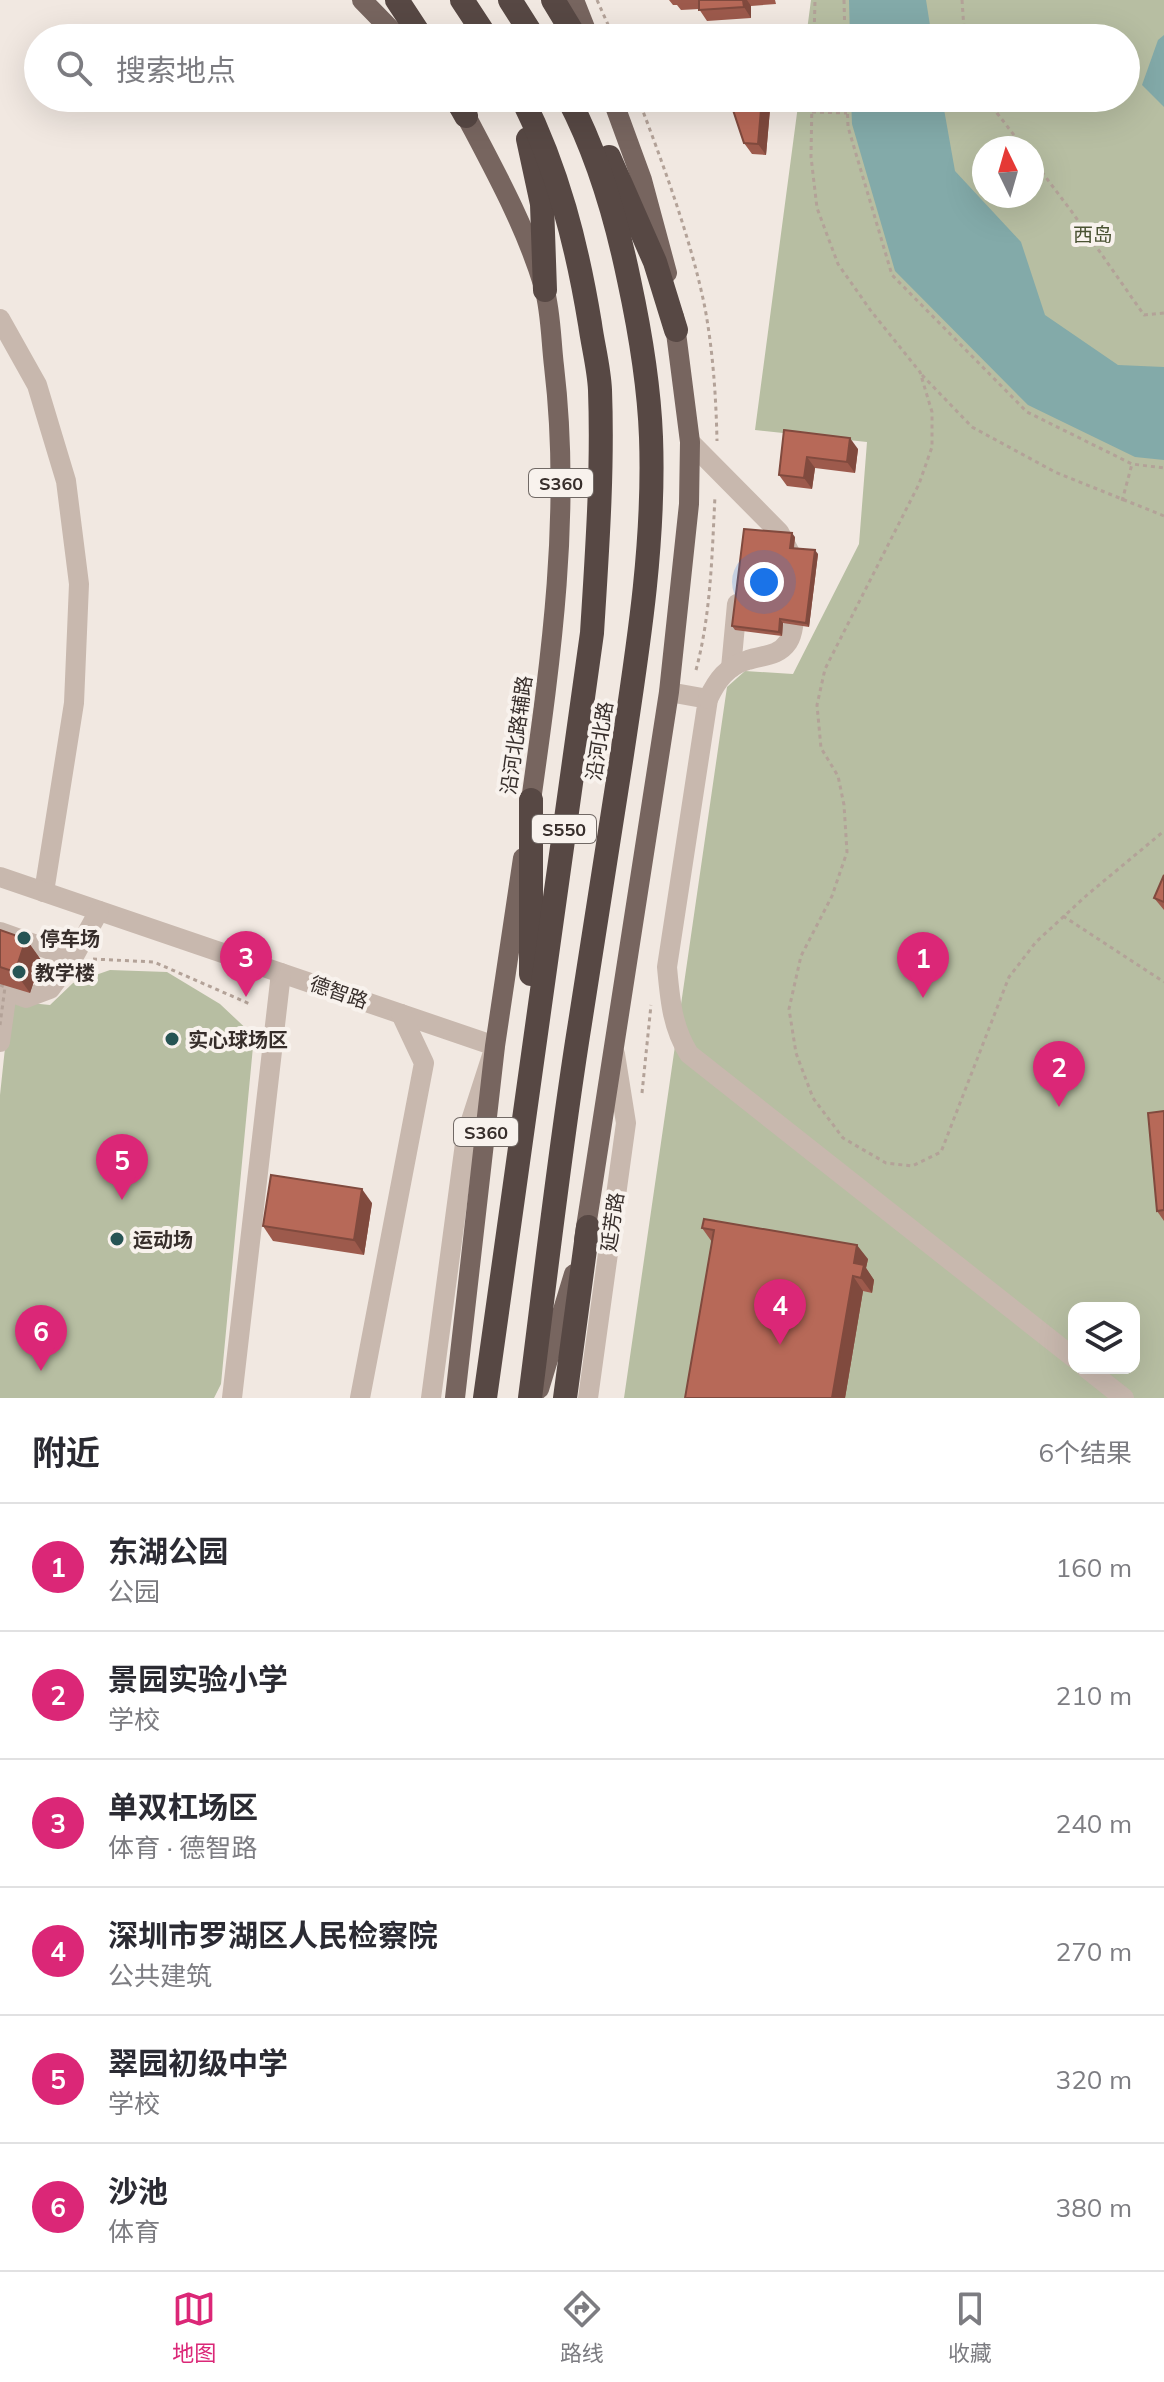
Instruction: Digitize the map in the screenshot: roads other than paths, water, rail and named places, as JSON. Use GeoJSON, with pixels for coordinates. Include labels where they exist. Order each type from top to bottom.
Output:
{"type":"FeatureCollection","features":[{"type":"Feature","properties":{"kind":"highway"},"geometry":{"type":"LineString","coordinates":[[397,0],[413,24]]}},
{"type":"Feature","properties":{"kind":"highway"},"geometry":{"type":"LineString","coordinates":[[462,0],[478,24]]}},
{"type":"Feature","properties":{"kind":"highway"},"geometry":{"type":"LineString","coordinates":[[510,0],[525,24]]}},
{"type":"Feature","properties":{"kind":"highway"},"geometry":{"type":"LineString","coordinates":[[553,0],[568,24]]}},
{"type":"Feature","properties":{"kind":"highway"},"geometry":{"type":"LineString","coordinates":[[523,112],[542,204],[545,290]]}},
{"type":"Feature","properties":{"kind":"highway","name":"沿河北路"},"geometry":{"type":"LineString","coordinates":[[485,1398],[592,633],[599,534],[600,388],[579,257],[559,185],[539,132],[528,112]]}},
{"type":"Feature","properties":{"kind":"highway","name":"沿河北路"},"geometry":{"type":"LineString","coordinates":[[533,1398],[565,1127],[640,632],[651,506],[651,437],[646,379],[621,243],[592,150],[574,112]]}},
{"type":"Feature","properties":{"kind":"highway"},"geometry":{"type":"LineString","coordinates":[[583,112],[636,217],[655,262],[676,330]]}},
{"type":"Feature","properties":{"kind":"highway"},"geometry":{"type":"LineString","coordinates":[[531,800],[531,1058]]}},
{"type":"Feature","properties":{"kind":"highway"},"geometry":{"type":"LineString","coordinates":[[565,1398],[588,1227]]}},
{"type":"Feature","properties":{"kind":"main road"},"geometry":{"type":"LineString","coordinates":[[362,0],[385,24]]}},
{"type":"Feature","properties":{"kind":"main road"},"geometry":{"type":"LineString","coordinates":[[574,0],[583,24]]}},
{"type":"Feature","properties":{"kind":"main road","name":"沿河北路辅路"},"geometry":{"type":"LineString","coordinates":[[455,1398],[495,1046],[555,629],[562,515],[558,398],[545,290],[513,206],[462,112]]}},
{"type":"Feature","properties":{"kind":"main road"},"geometry":{"type":"LineString","coordinates":[[533,1398],[588,1227],[669,692],[689,504],[690,442],[676,330],[657,228],[617,112]]}},
{"type":"Feature","properties":{"kind":"street"},"geometry":{"type":"LineString","coordinates":[[0,319],[37,385],[62,467],[79,584],[74,703],[44,892]]}},
{"type":"Feature","properties":{"kind":"street"},"geometry":{"type":"LineString","coordinates":[[690,442],[779,532],[789,547],[797,580],[789,641],[779,652],[731,668],[717,679],[708,699],[667,967],[670,1005],[678,1036],[689,1054],[1068,1353]]}},
{"type":"Feature","properties":{"kind":"street"},"geometry":{"type":"LineString","coordinates":[[745,531],[749,501]]}},
{"type":"Feature","properties":{"kind":"street"},"geometry":{"type":"LineString","coordinates":[[731,668],[740,577]]}},
{"type":"Feature","properties":{"kind":"street"},"geometry":{"type":"LineString","coordinates":[[669,692],[708,699]]}},
{"type":"Feature","properties":{"kind":"street","name":"德智路"},"geometry":{"type":"LineString","coordinates":[[0,877],[495,1046]]}},
{"type":"Feature","properties":{"kind":"street"},"geometry":{"type":"LineString","coordinates":[[0,1042],[2,988],[26,998],[50,989],[73,958],[99,911]]}},
{"type":"Feature","properties":{"kind":"street"},"geometry":{"type":"LineString","coordinates":[[0,932],[73,958]]}},
{"type":"Feature","properties":{"kind":"street"},"geometry":{"type":"LineString","coordinates":[[232,1398],[281,973]]}},
{"type":"Feature","properties":{"kind":"street"},"geometry":{"type":"LineString","coordinates":[[360,1398],[424,1063],[401,1014]]}},
{"type":"Feature","properties":{"kind":"street"},"geometry":{"type":"LineString","coordinates":[[431,1398],[466,1136],[495,1046]]}},
{"type":"Feature","properties":{"kind":"street","name":"延芳路"},"geometry":{"type":"LineString","coordinates":[[588,1398],[626,1123],[613,1046]]}},
{"type":"Feature","properties":{"kind":"street"},"geometry":{"type":"LineString","coordinates":[[1094,1374],[1124,1398]]}},
{"type":"Feature","properties":{"kind":"water"},"geometry":{"type":"Polygon","coordinates":[[[849,0],[926,0],[930,24],[850,24],[849,0]]]}},
{"type":"Feature","properties":{"kind":"water"},"geometry":{"type":"Polygon","coordinates":[[[1164,35],[1164,107],[1142,85],[1158,40],[1164,35]]]}},
{"type":"Feature","properties":{"kind":"water"},"geometry":{"type":"Polygon","coordinates":[[[852,112],[944,112],[955,171],[972,189],[972,208],[989,208],[1021,242],[1045,315],[1118,365],[1164,367],[1164,460],[1135,457],[1028,405],[895,271],[852,124],[852,112]]]}},
{"type":"Feature","properties":{"kind":"place","name":"停车场"},"geometry":{"type":"Point","coordinates":[24,938]}},
{"type":"Feature","properties":{"kind":"place","name":"教学楼"},"geometry":{"type":"Point","coordinates":[19,972]}},
{"type":"Feature","properties":{"kind":"place","name":"单双杠场区"},"geometry":{"type":"Point","coordinates":[246,997]}},
{"type":"Feature","properties":{"kind":"place","name":"东湖公园"},"geometry":{"type":"Point","coordinates":[923,998]}},
{"type":"Feature","properties":{"kind":"place","name":"实心球场区"},"geometry":{"type":"Point","coordinates":[172,1039]}},
{"type":"Feature","properties":{"kind":"place","name":"景园实验小学"},"geometry":{"type":"Point","coordinates":[1059,1107]}},
{"type":"Feature","properties":{"kind":"place","name":"翠园初级中学"},"geometry":{"type":"Point","coordinates":[122,1200]}},
{"type":"Feature","properties":{"kind":"place","name":"运动场"},"geometry":{"type":"Point","coordinates":[117,1239]}},
{"type":"Feature","properties":{"kind":"place","name":"深圳市罗湖区人民检察院"},"geometry":{"type":"Point","coordinates":[780,1345]}},
{"type":"Feature","properties":{"kind":"place","name":"沙池"},"geometry":{"type":"Point","coordinates":[41,1371]}},
{"type":"Feature","properties":{"kind":"park label","name":"西岛"},"geometry":{"type":"Point","coordinates":[1093,234]}}]}
